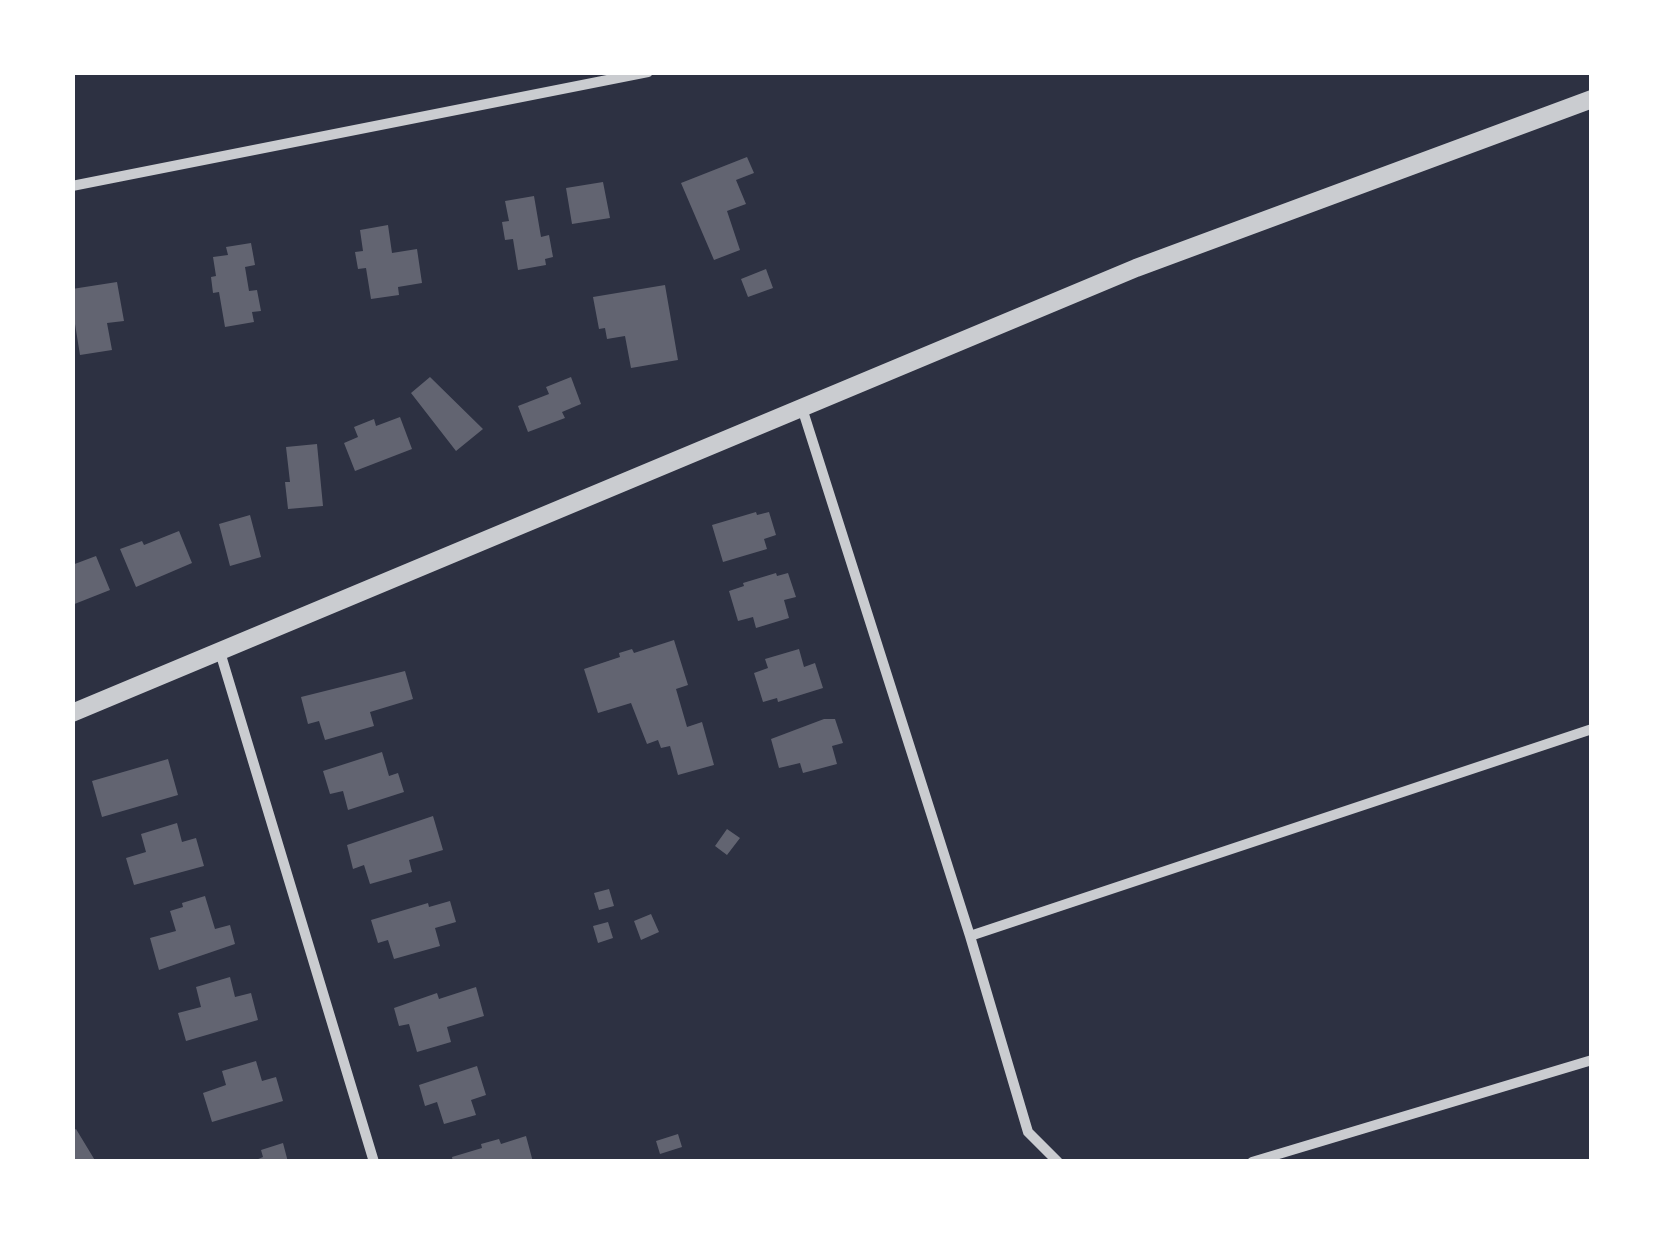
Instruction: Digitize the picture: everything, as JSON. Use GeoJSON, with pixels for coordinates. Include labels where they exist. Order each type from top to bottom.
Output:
{"type":"FeatureCollection","features":[{"type":"Feature","properties":{"kind":"street"},"geometry":{"type":"LineString","coordinates":[[72,186],[648,72]]}},
{"type":"Feature","properties":{"kind":"street"},"geometry":{"type":"LineString","coordinates":[[72,714],[1136,268],[1592,98]]}},
{"type":"Feature","properties":{"kind":"street"},"geometry":{"type":"LineString","coordinates":[[802,408],[970,936],[1028,1132],[1058,1162]]}},
{"type":"Feature","properties":{"kind":"street"},"geometry":{"type":"LineString","coordinates":[[220,652],[374,1162]]}},
{"type":"Feature","properties":{"kind":"street"},"geometry":{"type":"LineString","coordinates":[[970,936],[1592,729]]}},
{"type":"Feature","properties":{"kind":"street"},"geometry":{"type":"LineString","coordinates":[[1252,1162],[1592,1060]]}},
{"type":"Feature","properties":{"kind":"building"},"geometry":{"type":"Polygon","coordinates":[[[747,157],[754,173],[736,180],[746,204],[727,211],[740,250],[714,260],[681,183],[747,157]]]}},
{"type":"Feature","properties":{"kind":"building"},"geometry":{"type":"Polygon","coordinates":[[[603,182],[610,218],[572,224],[566,188],[603,182]]]}},
{"type":"Feature","properties":{"kind":"building"},"geometry":{"type":"Polygon","coordinates":[[[534,196],[541,237],[549,235],[553,257],[545,259],[546,265],[518,270],[513,239],[505,240],[502,222],[509,221],[505,201],[534,196]]]}},
{"type":"Feature","properties":{"kind":"building"},"geometry":{"type":"Polygon","coordinates":[[[388,225],[392,253],[417,249],[422,283],[398,287],[399,295],[371,299],[366,268],[358,269],[355,252],[363,251],[360,230],[388,225]]]}},
{"type":"Feature","properties":{"kind":"building"},"geometry":{"type":"Polygon","coordinates":[[[251,243],[255,265],[245,267],[249,291],[257,290],[261,311],[252,312],[254,322],[225,327],[219,292],[213,293],[213,257],[228,255],[226,247],[251,243]]]}},
{"type":"Feature","properties":{"kind":"building"},"geometry":{"type":"Polygon","coordinates":[[[766,269],[773,288],[748,297],[741,279],[766,269]]]}},
{"type":"Feature","properties":{"kind":"building"},"geometry":{"type":"Polygon","coordinates":[[[117,282],[124,321],[107,323],[112,350],[80,355],[72,324],[72,289],[117,282]]]}},
{"type":"Feature","properties":{"kind":"building"},"geometry":{"type":"Polygon","coordinates":[[[665,285],[678,360],[631,368],[625,336],[607,339],[605,328],[599,329],[593,297],[665,285]]]}},
{"type":"Feature","properties":{"kind":"building"},"geometry":{"type":"Polygon","coordinates":[[[430,377],[483,429],[456,451],[411,393],[430,377]]]}},
{"type":"Feature","properties":{"kind":"building"},"geometry":{"type":"Polygon","coordinates":[[[571,377],[581,404],[562,412],[565,418],[528,432],[518,406],[549,394],[546,387],[571,377]]]}},
{"type":"Feature","properties":{"kind":"building"},"geometry":{"type":"Polygon","coordinates":[[[400,417],[412,449],[355,471],[344,443],[358,437],[354,427],[374,419],[376,426],[400,417]]]}},
{"type":"Feature","properties":{"kind":"building"},"geometry":{"type":"Polygon","coordinates":[[[317,444],[323,506],[288,509],[286,447],[317,444]]]}},
{"type":"Feature","properties":{"kind":"building"},"geometry":{"type":"Polygon","coordinates":[[[769,512],[776,535],[764,539],[767,549],[723,562],[712,525],[769,512]]]}},
{"type":"Feature","properties":{"kind":"building"},"geometry":{"type":"Polygon","coordinates":[[[250,515],[261,557],[230,566],[219,524],[250,515]]]}},
{"type":"Feature","properties":{"kind":"building"},"geometry":{"type":"Polygon","coordinates":[[[179,531],[192,563],[136,587],[120,549],[142,541],[144,545],[179,531]]]}},
{"type":"Feature","properties":{"kind":"building"},"geometry":{"type":"Polygon","coordinates":[[[96,556],[110,590],[72,605],[72,565],[96,556]]]}},
{"type":"Feature","properties":{"kind":"building"},"geometry":{"type":"Polygon","coordinates":[[[776,573],[788,573],[796,597],[784,600],[789,618],[756,628],[753,617],[738,621],[729,591],[776,573]]]}},
{"type":"Feature","properties":{"kind":"building"},"geometry":{"type":"Polygon","coordinates":[[[674,640],[688,685],[676,689],[687,727],[702,722],[714,765],[678,775],[670,746],[661,748],[658,740],[647,744],[631,703],[598,713],[584,669],[620,657],[619,653],[632,649],[634,653],[674,640]]]}},
{"type":"Feature","properties":{"kind":"building"},"geometry":{"type":"Polygon","coordinates":[[[799,649],[804,667],[815,663],[823,688],[778,702],[777,698],[763,702],[754,673],[768,668],[765,659],[799,649]]]}},
{"type":"Feature","properties":{"kind":"building"},"geometry":{"type":"Polygon","coordinates":[[[405,671],[413,699],[370,712],[374,726],[325,740],[319,721],[308,724],[301,697],[405,671]]]}},
{"type":"Feature","properties":{"kind":"building"},"geometry":{"type":"Polygon","coordinates":[[[824,719],[835,719],[843,743],[832,746],[837,764],[803,773],[800,763],[779,768],[771,739],[824,719]]]}},
{"type":"Feature","properties":{"kind":"building"},"geometry":{"type":"Polygon","coordinates":[[[382,752],[389,776],[398,773],[404,792],[348,810],[343,791],[330,794],[323,771],[382,752]]]}},
{"type":"Feature","properties":{"kind":"building"},"geometry":{"type":"Polygon","coordinates":[[[168,759],[178,795],[102,817],[92,781],[168,759]]]}},
{"type":"Feature","properties":{"kind":"building"},"geometry":{"type":"Polygon","coordinates":[[[433,816],[443,850],[409,860],[412,872],[370,884],[364,865],[353,869],[347,845],[433,816]]]}},
{"type":"Feature","properties":{"kind":"building"},"geometry":{"type":"Polygon","coordinates":[[[177,823],[182,842],[196,838],[204,866],[134,885],[126,858],[146,852],[141,834],[177,823]]]}},
{"type":"Feature","properties":{"kind":"building"},"geometry":{"type":"Polygon","coordinates":[[[727,829],[740,838],[727,855],[715,846],[727,829]]]}},
{"type":"Feature","properties":{"kind":"building"},"geometry":{"type":"Polygon","coordinates":[[[609,889],[614,906],[599,910],[594,893],[609,889]]]}},
{"type":"Feature","properties":{"kind":"building"},"geometry":{"type":"Polygon","coordinates":[[[205,896],[215,929],[230,925],[235,944],[159,970],[150,938],[176,931],[170,911],[205,896]]]}},
{"type":"Feature","properties":{"kind":"building"},"geometry":{"type":"Polygon","coordinates":[[[450,901],[456,922],[435,928],[440,946],[394,959],[388,940],[378,943],[371,920],[428,903],[429,907],[450,901]]]}},
{"type":"Feature","properties":{"kind":"building"},"geometry":{"type":"Polygon","coordinates":[[[651,914],[659,932],[641,940],[634,921],[651,914]]]}},
{"type":"Feature","properties":{"kind":"building"},"geometry":{"type":"Polygon","coordinates":[[[608,922],[613,938],[598,943],[593,926],[608,922]]]}},
{"type":"Feature","properties":{"kind":"building"},"geometry":{"type":"Polygon","coordinates":[[[230,977],[235,997],[251,993],[258,1020],[186,1041],[178,1013],[201,1007],[196,987],[230,977]]]}},
{"type":"Feature","properties":{"kind":"building"},"geometry":{"type":"Polygon","coordinates":[[[476,987],[484,1016],[447,1027],[451,1042],[417,1052],[409,1024],[399,1026],[394,1008],[437,993],[439,999],[476,987]]]}},
{"type":"Feature","properties":{"kind":"building"},"geometry":{"type":"Polygon","coordinates":[[[256,1061],[262,1081],[276,1077],[283,1101],[212,1122],[203,1093],[226,1085],[222,1071],[256,1061]]]}},
{"type":"Feature","properties":{"kind":"building"},"geometry":{"type":"Polygon","coordinates":[[[477,1066],[486,1095],[471,1100],[476,1115],[444,1124],[437,1102],[425,1106],[419,1085],[477,1066]]]}},
{"type":"Feature","properties":{"kind":"building"},"geometry":{"type":"Polygon","coordinates":[[[76,1129],[96,1162],[72,1162],[72,1131],[76,1129]]]}},
{"type":"Feature","properties":{"kind":"building"},"geometry":{"type":"Polygon","coordinates":[[[678,1134],[682,1147],[660,1154],[656,1141],[678,1134]]]}},
{"type":"Feature","properties":{"kind":"building"},"geometry":{"type":"Polygon","coordinates":[[[526,1136],[533,1162],[453,1162],[452,1157],[482,1148],[481,1144],[499,1139],[501,1144],[526,1136]]]}},
{"type":"Feature","properties":{"kind":"building"},"geometry":{"type":"Polygon","coordinates":[[[283,1143],[288,1162],[251,1162],[263,1157],[261,1150],[283,1143]]]}}]}
